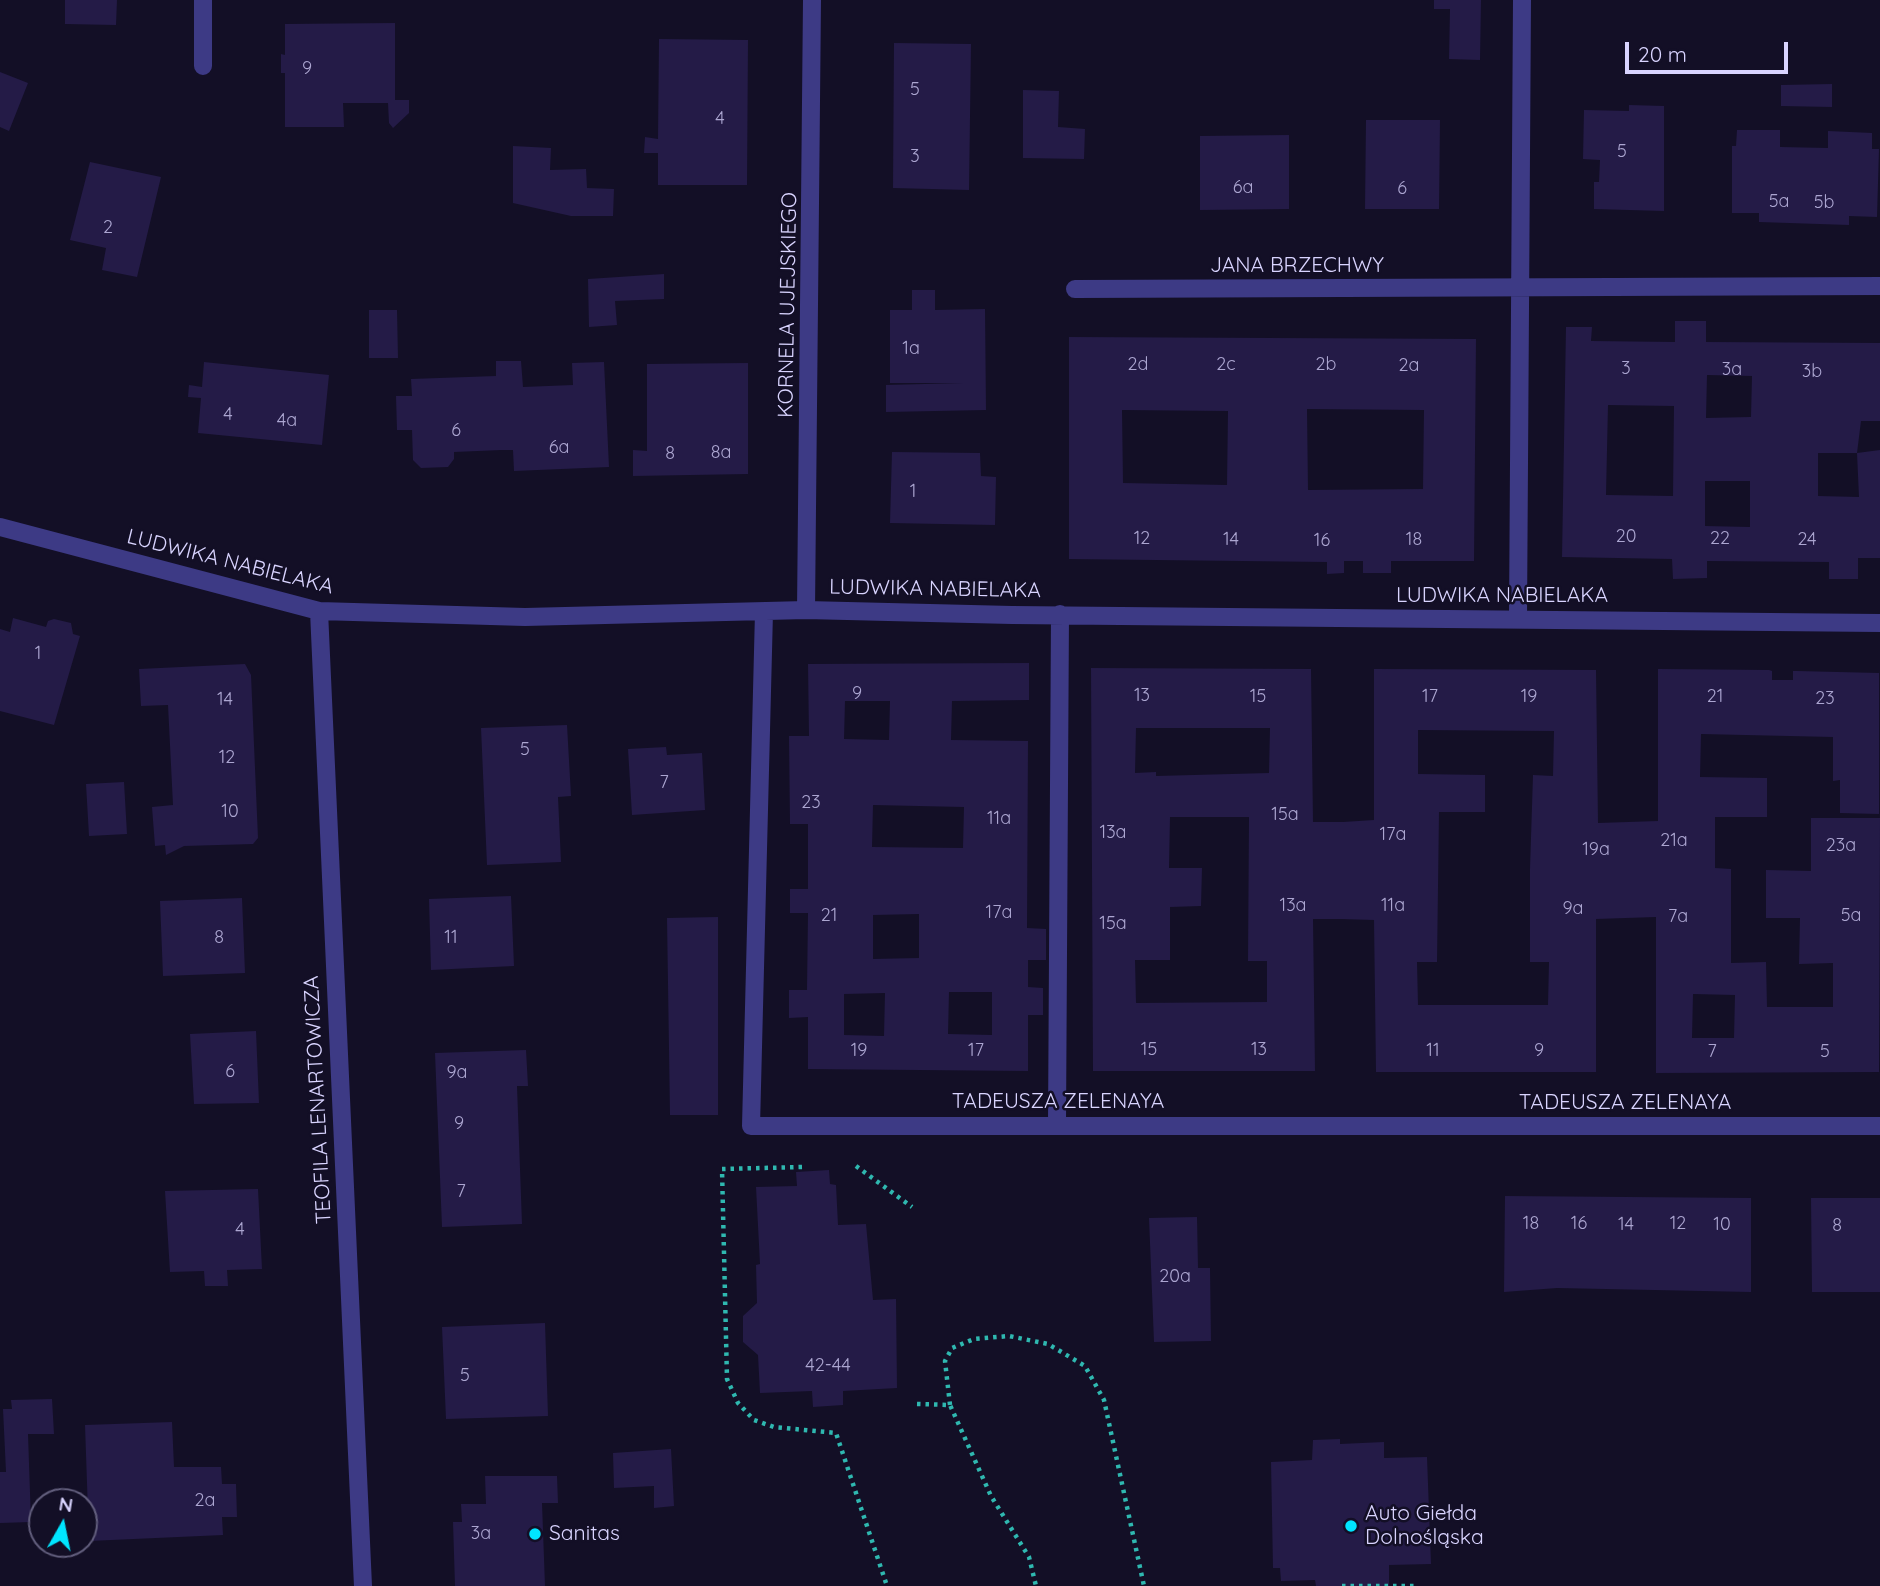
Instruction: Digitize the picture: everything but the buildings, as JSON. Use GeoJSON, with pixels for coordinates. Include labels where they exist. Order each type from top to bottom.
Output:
{"type":"FeatureCollection","features":[{"type":"Feature","properties":{"kind":"street"},"geometry":{"type":"LineString","coordinates":[[203,0],[203,66]]}},
{"type":"Feature","properties":{"kind":"street","name":"KORNELA UJEJSKIEGO"},"geometry":{"type":"LineString","coordinates":[[806,610],[812,0]]}},
{"type":"Feature","properties":{"kind":"street"},"geometry":{"type":"LineString","coordinates":[[1518,618],[1518,288],[1522,0]]}},
{"type":"Feature","properties":{"kind":"street","name":"JANA BRZECHWY"},"geometry":{"type":"LineString","coordinates":[[1075,289],[1880,286]]}},
{"type":"Feature","properties":{"kind":"street","name":"LUDWIKA NABIELAKA"},"geometry":{"type":"LineString","coordinates":[[0,527],[319,611],[525,617],[806,610],[1880,624]]}},
{"type":"Feature","properties":{"kind":"street","name":"TEOFILA LENARTOWICZA"},"geometry":{"type":"LineString","coordinates":[[319,611],[363,1586]]}},
{"type":"Feature","properties":{"kind":"street","name":"TADEUSZA ZELENAYA"},"geometry":{"type":"LineString","coordinates":[[764,612],[751,1126],[1880,1126]]}},
{"type":"Feature","properties":{"kind":"street"},"geometry":{"type":"LineString","coordinates":[[1057,1124],[1060,614]]}},
{"type":"Feature","properties":{"kind":"path"},"geometry":{"type":"LineString","coordinates":[[844,1166],[857,1166],[912,1207]]}},
{"type":"Feature","properties":{"kind":"path"},"geometry":{"type":"LineString","coordinates":[[803,1167],[722,1169],[727,1379],[737,1403],[754,1420],[775,1427],[836,1433],[887,1586]]}},
{"type":"Feature","properties":{"kind":"path"},"geometry":{"type":"LineString","coordinates":[[1036,1586],[1030,1557],[991,1496],[950,1405],[944,1361],[952,1348],[974,1339],[1009,1336],[1048,1344],[1085,1366],[1104,1400],[1144,1586]]}},
{"type":"Feature","properties":{"kind":"path"},"geometry":{"type":"LineString","coordinates":[[916,1404],[950,1405]]}},
{"type":"Feature","properties":{"kind":"path"},"geometry":{"type":"LineString","coordinates":[[1342,1586],[1416,1586]]}},
{"type":"Feature","properties":{"kind":"place","name":"Auto Giełda Dolnośląska"},"geometry":{"type":"Point","coordinates":[1351,1526]}},
{"type":"Feature","properties":{"kind":"place","name":"Sanitas"},"geometry":{"type":"Point","coordinates":[535,1534]}}]}
